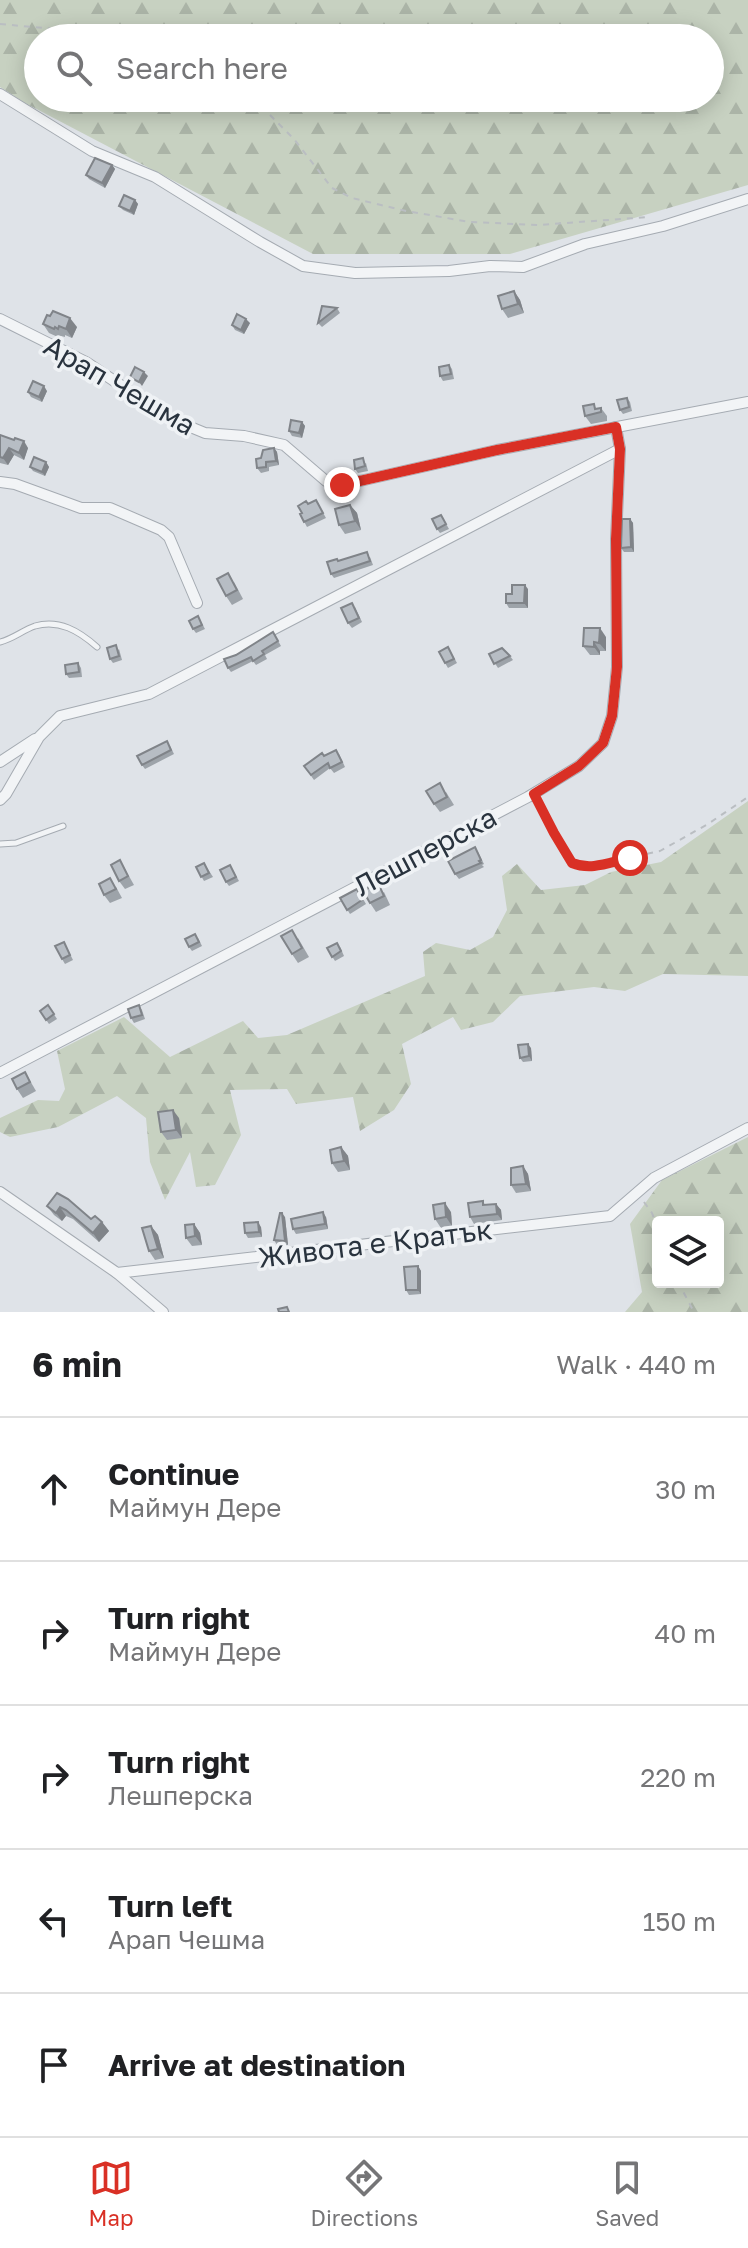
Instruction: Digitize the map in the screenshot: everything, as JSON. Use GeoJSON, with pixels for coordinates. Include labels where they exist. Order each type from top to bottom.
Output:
{"type":"FeatureCollection","features":[{"type":"Feature","properties":{"kind":"street"},"geometry":{"type":"LineString","coordinates":[[0,94],[24,109]]}},
{"type":"Feature","properties":{"kind":"street"},"geometry":{"type":"LineString","coordinates":[[29,112],[92,151],[155,177],[303,266],[355,273],[523,267],[585,244],[663,226],[748,199]]}},
{"type":"Feature","properties":{"kind":"street","name":"Арап Чешма"},"geometry":{"type":"LineString","coordinates":[[0,319],[86,362],[171,419],[205,433],[244,436],[284,445],[326,481],[342,485],[497,450],[748,402]]}},
{"type":"Feature","properties":{"kind":"street","name":"Лешперска"},"geometry":{"type":"LineString","coordinates":[[0,1073],[534,794],[579,766],[603,743],[612,716],[617,667],[616,539],[620,449],[616,427]]}},
{"type":"Feature","properties":{"kind":"street"},"geometry":{"type":"LineString","coordinates":[[0,762],[39,737],[60,716],[149,694],[620,449]]}},
{"type":"Feature","properties":{"kind":"street"},"geometry":{"type":"LineString","coordinates":[[0,482],[15,484],[81,508],[110,508],[161,530],[169,537],[197,603]]}},
{"type":"Feature","properties":{"kind":"street"},"geometry":{"type":"LineString","coordinates":[[0,800],[39,737]]}},
{"type":"Feature","properties":{"kind":"street","name":"Живота е Кратък"},"geometry":{"type":"LineString","coordinates":[[117,1273],[610,1216],[654,1178],[748,1128]]}},
{"type":"Feature","properties":{"kind":"street"},"geometry":{"type":"LineString","coordinates":[[0,1192],[117,1273],[163,1312]]}},
{"type":"Feature","properties":{"kind":"lane"},"geometry":{"type":"LineString","coordinates":[[0,642],[34,626],[56,622],[97,647]]}},
{"type":"Feature","properties":{"kind":"lane"},"geometry":{"type":"LineString","coordinates":[[0,844],[16,843],[63,826]]}},
{"type":"Feature","properties":{"kind":"path"},"geometry":{"type":"LineString","coordinates":[[0,24],[24,26]]}},
{"type":"Feature","properties":{"kind":"path"},"geometry":{"type":"LineString","coordinates":[[267,112],[294,139],[332,188],[352,198],[470,222],[538,225],[653,217]]}},
{"type":"Feature","properties":{"kind":"path"},"geometry":{"type":"LineString","coordinates":[[534,794],[572,863],[589,868],[660,851],[701,829],[748,797]]}},
{"type":"Feature","properties":{"kind":"path"},"geometry":{"type":"LineString","coordinates":[[637,1193],[653,1216]]}},
{"type":"Feature","properties":{"kind":"path"},"geometry":{"type":"LineString","coordinates":[[681,1288],[694,1312]]}},
{"type":"Feature","properties":{"kind":"green space"},"geometry":{"type":"Polygon","coordinates":[[[0,0],[748,0],[748,185],[510,254],[313,254],[42,112],[724,112],[724,24],[24,24],[24,102],[0,87],[0,0]]]}},
{"type":"Feature","properties":{"kind":"green space"},"geometry":{"type":"Polygon","coordinates":[[[748,801],[748,976],[663,974],[625,991],[594,987],[520,996],[493,1022],[461,1030],[453,1017],[402,1044],[411,1084],[394,1110],[360,1131],[353,1097],[296,1104],[287,1089],[230,1090],[241,1135],[215,1185],[196,1187],[190,1152],[165,1200],[150,1162],[146,1118],[117,1096],[58,1127],[10,1137],[0,1132],[0,1118],[38,1100],[59,1101],[65,1089],[57,1051],[124,1017],[170,1057],[243,1021],[258,1038],[287,1035],[425,976],[423,952],[436,943],[470,950],[493,937],[507,910],[502,876],[517,864],[541,890],[585,885],[611,872],[661,862],[748,801]]]}},
{"type":"Feature","properties":{"kind":"green space"},"geometry":{"type":"Polygon","coordinates":[[[748,1137],[748,1312],[625,1312],[642,1292],[630,1224],[662,1180],[748,1137]]]}},
{"type":"Feature","properties":{"kind":"building"},"geometry":{"type":"Polygon","coordinates":[[[95,158],[112,165],[102,183],[86,175],[95,158]]]}},
{"type":"Feature","properties":{"kind":"building"},"geometry":{"type":"Polygon","coordinates":[[[124,195],[135,200],[130,211],[119,206],[124,195]]]}},
{"type":"Feature","properties":{"kind":"building"},"geometry":{"type":"Polygon","coordinates":[[[514,291],[518,304],[502,309],[498,296],[514,291]]]}},
{"type":"Feature","properties":{"kind":"building"},"geometry":{"type":"Polygon","coordinates":[[[322,306],[337,308],[318,323],[322,306]]]}},
{"type":"Feature","properties":{"kind":"building"},"geometry":{"type":"Polygon","coordinates":[[[53,311],[70,318],[66,329],[59,326],[54,329],[43,324],[53,311]]]}},
{"type":"Feature","properties":{"kind":"building"},"geometry":{"type":"Polygon","coordinates":[[[237,314],[246,319],[241,330],[232,325],[237,314]]]}},
{"type":"Feature","properties":{"kind":"building"},"geometry":{"type":"Polygon","coordinates":[[[449,365],[451,374],[440,376],[439,367],[449,365]]]}},
{"type":"Feature","properties":{"kind":"building"},"geometry":{"type":"Polygon","coordinates":[[[135,367],[144,372],[139,382],[130,377],[135,367]]]}},
{"type":"Feature","properties":{"kind":"building"},"geometry":{"type":"Polygon","coordinates":[[[33,381],[44,386],[39,397],[28,392],[33,381]]]}},
{"type":"Feature","properties":{"kind":"building"},"geometry":{"type":"Polygon","coordinates":[[[627,398],[629,407],[620,410],[617,400],[627,398]]]}},
{"type":"Feature","properties":{"kind":"building"},"geometry":{"type":"Polygon","coordinates":[[[594,404],[595,409],[601,408],[601,412],[585,416],[583,406],[594,404]]]}},
{"type":"Feature","properties":{"kind":"building"},"geometry":{"type":"Polygon","coordinates":[[[291,420],[302,422],[299,433],[289,431],[291,420]]]}},
{"type":"Feature","properties":{"kind":"building"},"geometry":{"type":"Polygon","coordinates":[[[0,435],[24,441],[19,453],[9,448],[3,458],[0,457],[0,435]]]}},
{"type":"Feature","properties":{"kind":"building"},"geometry":{"type":"Polygon","coordinates":[[[274,448],[276,461],[266,462],[266,467],[257,468],[256,459],[261,458],[263,450],[274,448]]]}},
{"type":"Feature","properties":{"kind":"building"},"geometry":{"type":"Polygon","coordinates":[[[34,457],[46,462],[42,472],[30,467],[34,457]]]}},
{"type":"Feature","properties":{"kind":"building"},"geometry":{"type":"Polygon","coordinates":[[[363,458],[365,466],[355,469],[354,460],[363,458]]]}},
{"type":"Feature","properties":{"kind":"building"},"geometry":{"type":"Polygon","coordinates":[[[316,500],[323,513],[304,522],[298,506],[316,500]]]}},
{"type":"Feature","properties":{"kind":"building"},"geometry":{"type":"Polygon","coordinates":[[[350,505],[355,521],[339,525],[335,509],[350,505]]]}},
{"type":"Feature","properties":{"kind":"building"},"geometry":{"type":"Polygon","coordinates":[[[441,515],[446,524],[437,529],[432,519],[441,515]]]}},
{"type":"Feature","properties":{"kind":"building"},"geometry":{"type":"Polygon","coordinates":[[[622,519],[630,519],[631,547],[621,548],[622,519]]]}},
{"type":"Feature","properties":{"kind":"building"},"geometry":{"type":"Polygon","coordinates":[[[367,552],[370,561],[331,574],[327,562],[367,552]]]}},
{"type":"Feature","properties":{"kind":"building"},"geometry":{"type":"Polygon","coordinates":[[[228,573],[237,590],[226,596],[217,579],[228,573]]]}},
{"type":"Feature","properties":{"kind":"building"},"geometry":{"type":"Polygon","coordinates":[[[512,585],[525,585],[524,603],[506,603],[506,594],[512,594],[512,585]]]}},
{"type":"Feature","properties":{"kind":"building"},"geometry":{"type":"Polygon","coordinates":[[[352,603],[359,618],[348,623],[341,608],[352,603]]]}},
{"type":"Feature","properties":{"kind":"building"},"geometry":{"type":"Polygon","coordinates":[[[198,616],[202,625],[193,629],[189,621],[198,616]]]}},
{"type":"Feature","properties":{"kind":"building"},"geometry":{"type":"Polygon","coordinates":[[[584,628],[600,628],[599,643],[594,642],[594,647],[583,646],[584,628]]]}},
{"type":"Feature","properties":{"kind":"building"},"geometry":{"type":"Polygon","coordinates":[[[273,632],[278,641],[262,651],[264,654],[253,661],[251,657],[228,668],[224,659],[273,632]]]}},
{"type":"Feature","properties":{"kind":"building"},"geometry":{"type":"Polygon","coordinates":[[[116,645],[119,656],[110,659],[107,648],[116,645]]]}},
{"type":"Feature","properties":{"kind":"building"},"geometry":{"type":"Polygon","coordinates":[[[448,647],[454,659],[445,663],[439,652],[448,647]]]}},
{"type":"Feature","properties":{"kind":"building"},"geometry":{"type":"Polygon","coordinates":[[[502,648],[510,656],[494,664],[489,654],[502,648]]]}},
{"type":"Feature","properties":{"kind":"building"},"geometry":{"type":"Polygon","coordinates":[[[78,663],[79,672],[66,674],[65,665],[78,663]]]}},
{"type":"Feature","properties":{"kind":"building"},"geometry":{"type":"Polygon","coordinates":[[[167,741],[171,750],[142,765],[137,756],[167,741]]]}},
{"type":"Feature","properties":{"kind":"building"},"geometry":{"type":"Polygon","coordinates":[[[336,750],[342,762],[330,768],[328,763],[311,775],[304,766],[322,753],[324,756],[336,750]]]}},
{"type":"Feature","properties":{"kind":"building"},"geometry":{"type":"Polygon","coordinates":[[[440,783],[447,797],[434,804],[426,791],[440,783]]]}},
{"type":"Feature","properties":{"kind":"building"},"geometry":{"type":"Polygon","coordinates":[[[475,847],[481,863],[455,874],[448,861],[475,847]]]}},
{"type":"Feature","properties":{"kind":"building"},"geometry":{"type":"Polygon","coordinates":[[[120,860],[128,876],[119,881],[111,865],[120,860]]]}},
{"type":"Feature","properties":{"kind":"building"},"geometry":{"type":"Polygon","coordinates":[[[204,863],[209,873],[201,877],[196,867],[204,863]]]}},
{"type":"Feature","properties":{"kind":"building"},"geometry":{"type":"Polygon","coordinates":[[[230,865],[236,877],[226,882],[220,870],[230,865]]]}},
{"type":"Feature","properties":{"kind":"building"},"geometry":{"type":"Polygon","coordinates":[[[110,878],[116,889],[104,895],[99,884],[110,878]]]}},
{"type":"Feature","properties":{"kind":"building"},"geometry":{"type":"Polygon","coordinates":[[[378,883],[384,896],[370,903],[363,891],[378,883]]]}},
{"type":"Feature","properties":{"kind":"building"},"geometry":{"type":"Polygon","coordinates":[[[357,889],[362,900],[347,910],[340,898],[357,889]]]}},
{"type":"Feature","properties":{"kind":"building"},"geometry":{"type":"Polygon","coordinates":[[[292,930],[302,948],[292,954],[281,936],[292,930]]]}},
{"type":"Feature","properties":{"kind":"building"},"geometry":{"type":"Polygon","coordinates":[[[195,934],[199,942],[189,947],[185,939],[195,934]]]}},
{"type":"Feature","properties":{"kind":"building"},"geometry":{"type":"Polygon","coordinates":[[[64,942],[70,955],[62,959],[55,946],[64,942]]]}},
{"type":"Feature","properties":{"kind":"building"},"geometry":{"type":"Polygon","coordinates":[[[337,943],[341,951],[332,957],[327,948],[337,943]]]}},
{"type":"Feature","properties":{"kind":"building"},"geometry":{"type":"Polygon","coordinates":[[[48,1005],[54,1014],[46,1020],[40,1011],[48,1005]]]}},
{"type":"Feature","properties":{"kind":"building"},"geometry":{"type":"Polygon","coordinates":[[[139,1005],[142,1015],[131,1018],[128,1009],[139,1005]]]}},
{"type":"Feature","properties":{"kind":"building"},"geometry":{"type":"Polygon","coordinates":[[[528,1044],[529,1056],[520,1058],[518,1045],[528,1044]]]}},
{"type":"Feature","properties":{"kind":"building"},"geometry":{"type":"Polygon","coordinates":[[[25,1072],[30,1082],[17,1089],[12,1079],[25,1072]]]}},
{"type":"Feature","properties":{"kind":"building"},"geometry":{"type":"Polygon","coordinates":[[[173,1110],[176,1130],[161,1132],[158,1112],[173,1110]]]}},
{"type":"Feature","properties":{"kind":"building"},"geometry":{"type":"Polygon","coordinates":[[[341,1147],[344,1161],[332,1163],[330,1150],[341,1147]]]}},
{"type":"Feature","properties":{"kind":"building"},"geometry":{"type":"Polygon","coordinates":[[[523,1166],[526,1184],[511,1185],[511,1168],[523,1166]]]}},
{"type":"Feature","properties":{"kind":"building"},"geometry":{"type":"Polygon","coordinates":[[[57,1193],[91,1219],[95,1216],[102,1222],[93,1233],[66,1210],[60,1207],[56,1213],[47,1206],[57,1193]]]}},
{"type":"Feature","properties":{"kind":"building"},"geometry":{"type":"Polygon","coordinates":[[[483,1201],[483,1205],[496,1204],[497,1214],[470,1217],[468,1203],[483,1201]]]}},
{"type":"Feature","properties":{"kind":"building"},"geometry":{"type":"Polygon","coordinates":[[[445,1203],[446,1217],[435,1219],[433,1205],[445,1203]]]}},
{"type":"Feature","properties":{"kind":"building"},"geometry":{"type":"Polygon","coordinates":[[[323,1212],[325,1224],[293,1229],[291,1219],[323,1212]]]}},
{"type":"Feature","properties":{"kind":"building"},"geometry":{"type":"Polygon","coordinates":[[[282,1213],[285,1241],[274,1240],[282,1213]]]}},
{"type":"Feature","properties":{"kind":"building"},"geometry":{"type":"Polygon","coordinates":[[[258,1222],[259,1232],[245,1233],[244,1223],[258,1222]]]}},
{"type":"Feature","properties":{"kind":"building"},"geometry":{"type":"Polygon","coordinates":[[[194,1224],[195,1236],[186,1238],[185,1225],[194,1224]]]}},
{"type":"Feature","properties":{"kind":"building"},"geometry":{"type":"Polygon","coordinates":[[[151,1226],[158,1249],[149,1251],[142,1228],[151,1226]]]}},
{"type":"Feature","properties":{"kind":"building"},"geometry":{"type":"Polygon","coordinates":[[[418,1266],[418,1290],[406,1290],[404,1267],[418,1266]]]}},
{"type":"Feature","properties":{"kind":"route"},"geometry":{"type":"LineString","coordinates":[[342,485],[616,427],[620,449],[616,539],[617,667],[612,716],[603,743],[579,766],[534,794],[572,863],[589,868],[630,858]]}}]}
